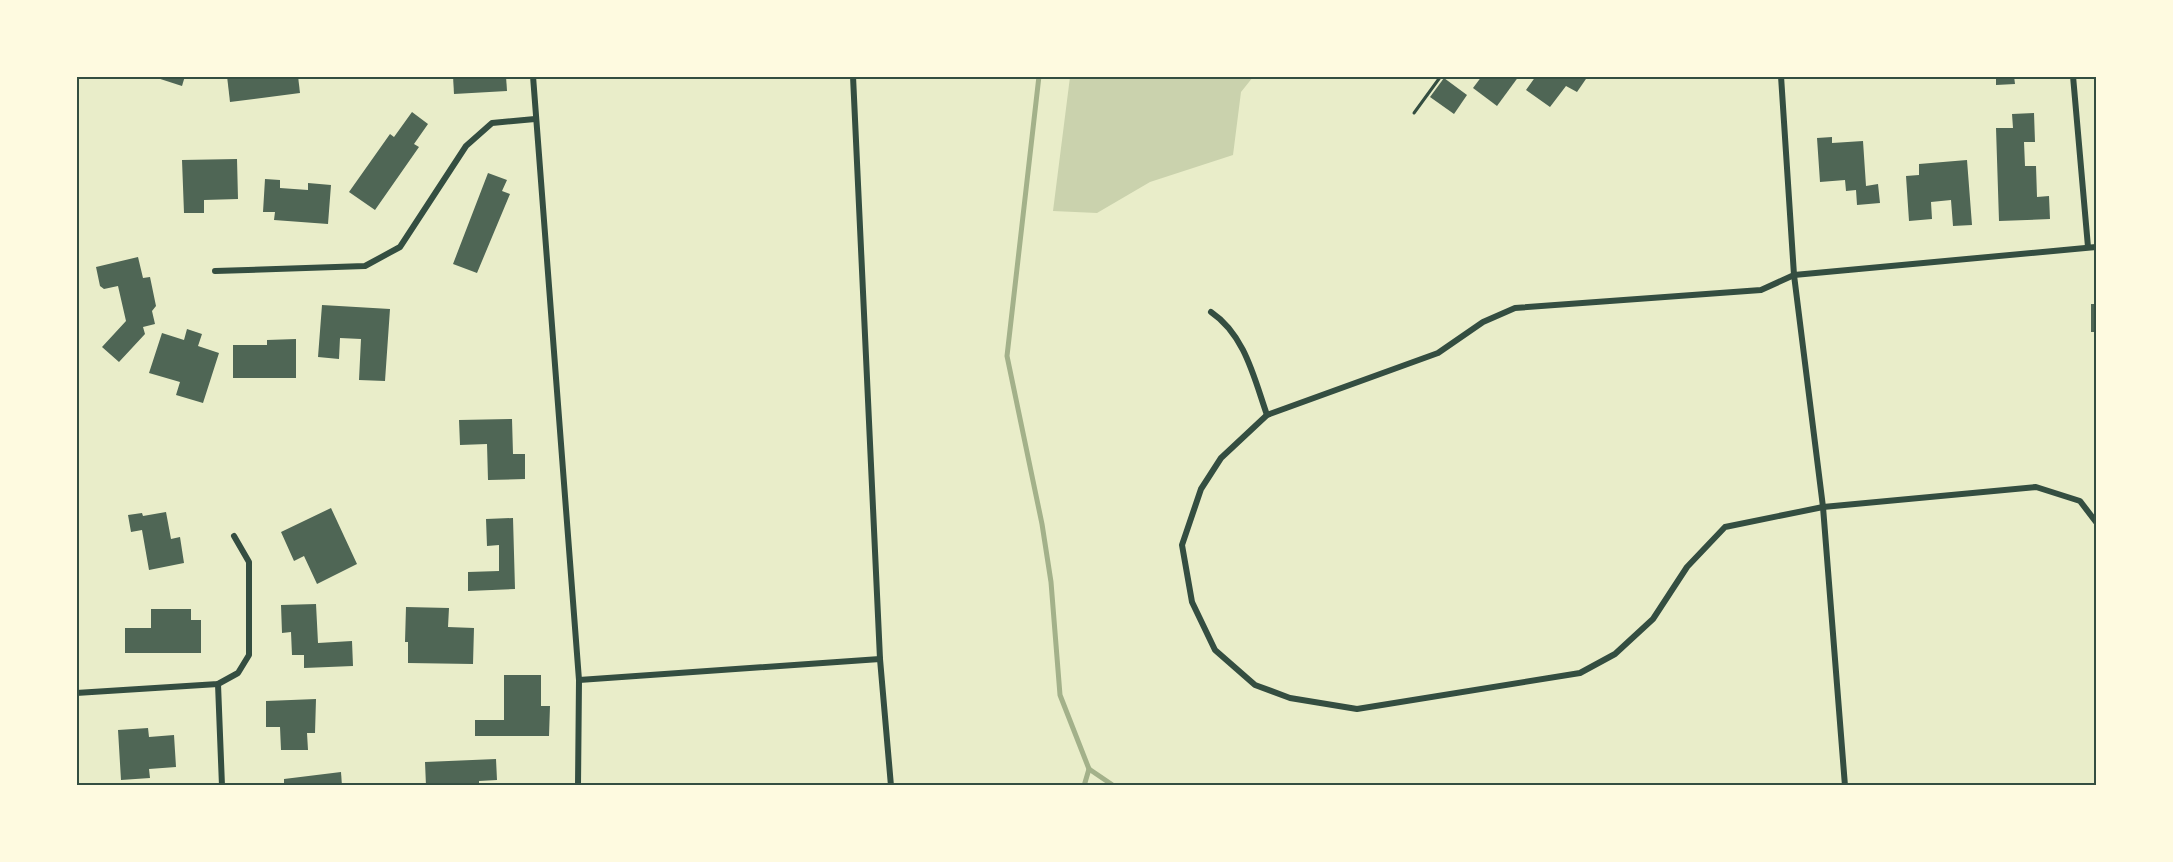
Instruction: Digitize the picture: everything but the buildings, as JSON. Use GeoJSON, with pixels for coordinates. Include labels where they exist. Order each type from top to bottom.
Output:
{"type":"FeatureCollection","features":[{"type":"Feature","properties":{"kind":"street"},"geometry":{"type":"LineString","coordinates":[[533,76],[579,680],[578,786]]}},
{"type":"Feature","properties":{"kind":"street"},"geometry":{"type":"LineString","coordinates":[[853,76],[880,659],[891,786]]}},
{"type":"Feature","properties":{"kind":"street"},"geometry":{"type":"LineString","coordinates":[[1781,76],[1794,275],[1823,507],[1845,786]]}},
{"type":"Feature","properties":{"kind":"street"},"geometry":{"type":"LineString","coordinates":[[2073,76],[2088,247]]}},
{"type":"Feature","properties":{"kind":"street"},"geometry":{"type":"LineString","coordinates":[[215,271],[365,266],[400,247],[466,146],[492,123],[535,119]]}},
{"type":"Feature","properties":{"kind":"street"},"geometry":{"type":"LineString","coordinates":[[2097,247],[1794,275],[1761,290],[1515,308],[1483,322],[1438,353],[1267,415],[1221,458],[1201,489],[1182,545],[1191,602],[1215,650],[1256,685],[1290,698],[1357,709],[1580,673],[1615,654],[1653,619],[1687,567],[1725,527],[1823,507],[2036,488],[2080,501],[2097,522]]}},
{"type":"Feature","properties":{"kind":"street"},"geometry":{"type":"LineString","coordinates":[[1211,312],[1227,323],[1239,341],[1267,415]]}},
{"type":"Feature","properties":{"kind":"street"},"geometry":{"type":"LineString","coordinates":[[76,693],[218,684],[238,673],[249,655],[249,561],[234,536]]}},
{"type":"Feature","properties":{"kind":"street"},"geometry":{"type":"LineString","coordinates":[[579,680],[880,659]]}},
{"type":"Feature","properties":{"kind":"street"},"geometry":{"type":"LineString","coordinates":[[218,684],[222,786]]}},
{"type":"Feature","properties":{"kind":"path"},"geometry":{"type":"LineString","coordinates":[[1414,113],[1441,76]]}},
{"type":"Feature","properties":{"kind":"green space"},"geometry":{"type":"Polygon","coordinates":[[[1070,76],[1253,77],[1241,92],[1233,155],[1150,182],[1097,213],[1053,211],[1070,76]]]}},
{"type":"Feature","properties":{"kind":"waterway"},"geometry":{"type":"LineString","coordinates":[[1039,76],[1007,356],[1042,524],[1051,582],[1060,695],[1089,769],[1114,786]]}},
{"type":"Feature","properties":{"kind":"waterway"},"geometry":{"type":"LineString","coordinates":[[1084,786],[1089,769]]}}]}
